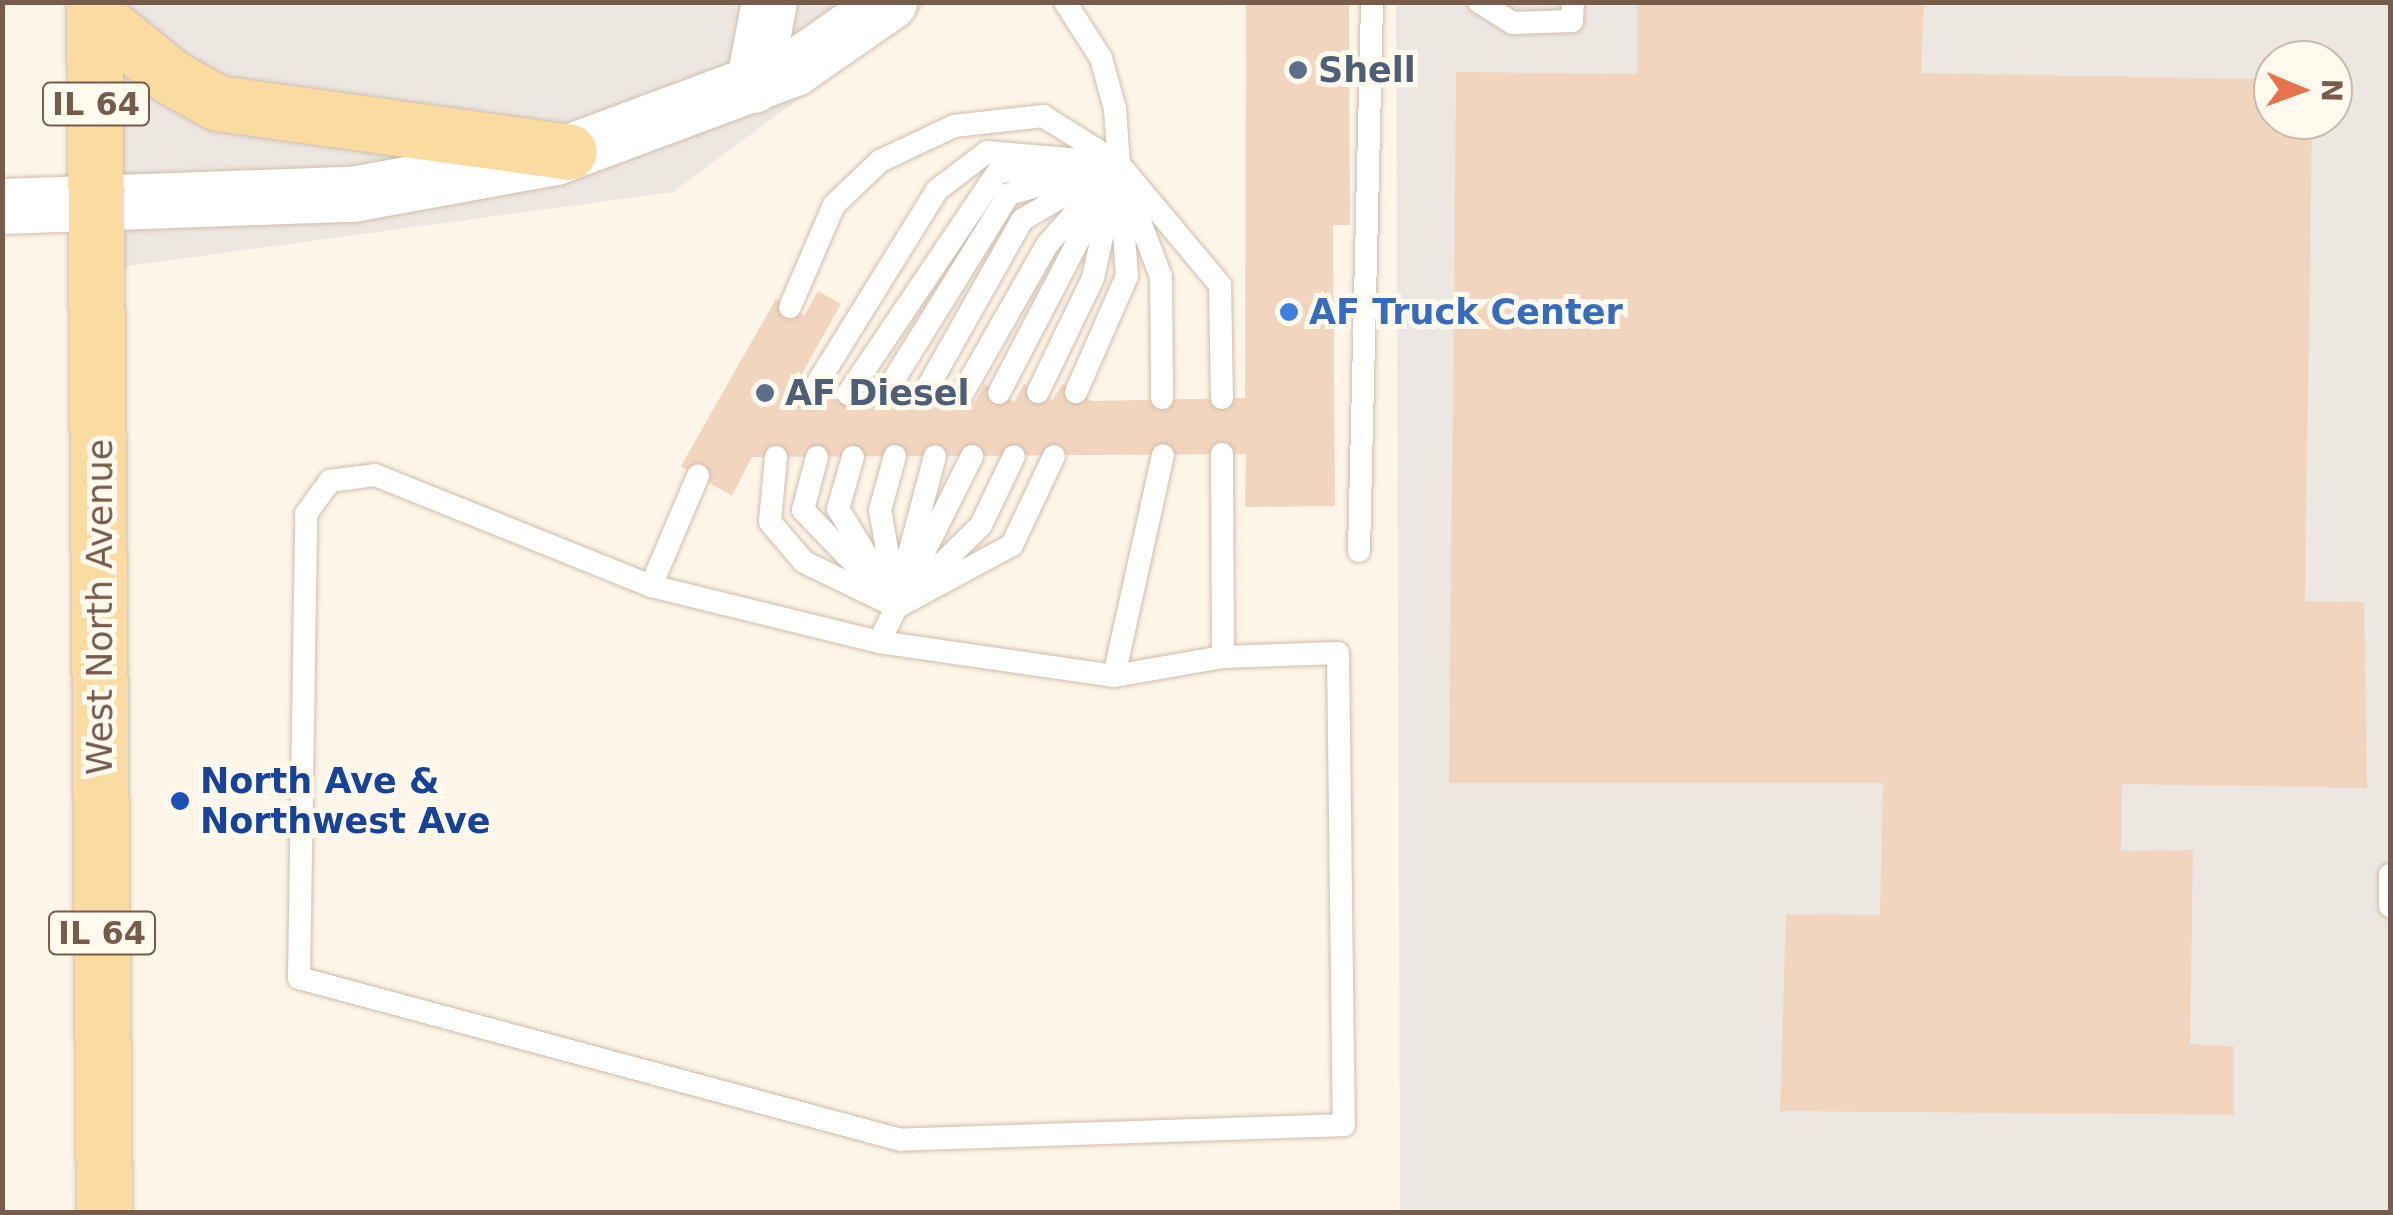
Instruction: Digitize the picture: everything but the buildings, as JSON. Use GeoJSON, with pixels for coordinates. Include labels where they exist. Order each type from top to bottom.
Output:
{"type":"FeatureCollection","features":[{"type":"Feature","properties":{"kind":"main road"},"geometry":{"type":"LineString","coordinates":[[94,8],[171,77],[218,104],[569,152]]}},
{"type":"Feature","properties":{"kind":"main road","name":"West North Avenue"},"geometry":{"type":"LineString","coordinates":[[94,8],[104,1212]]}},
{"type":"Feature","properties":{"kind":"street"},"geometry":{"type":"LineString","coordinates":[[753,85],[769,2]]}},
{"type":"Feature","properties":{"kind":"street"},"geometry":{"type":"LineString","coordinates":[[2,206],[98,206],[352,194],[569,152],[794,68],[890,2]]}},
{"type":"Feature","properties":{"kind":"lane"},"geometry":{"type":"LineString","coordinates":[[1064,2],[1101,58],[1118,163],[1127,276],[1076,392]]}},
{"type":"Feature","properties":{"kind":"lane"},"geometry":{"type":"LineString","coordinates":[[1359,551],[1372,2]]}},
{"type":"Feature","properties":{"kind":"lane"},"geometry":{"type":"LineString","coordinates":[[1479,2],[1513,23],[1572,21],[1573,2]]}},
{"type":"Feature","properties":{"kind":"lane"},"geometry":{"type":"LineString","coordinates":[[790,308],[834,204],[880,161],[954,126],[1043,116],[1118,163],[1220,286],[1222,398]]}},
{"type":"Feature","properties":{"kind":"lane"},"geometry":{"type":"LineString","coordinates":[[810,395],[937,190],[987,152],[1118,163]]}},
{"type":"Feature","properties":{"kind":"lane"},"geometry":{"type":"LineString","coordinates":[[1038,392],[1093,278],[1118,163]]}},
{"type":"Feature","properties":{"kind":"lane"},"geometry":{"type":"LineString","coordinates":[[999,392],[1118,163]]}},
{"type":"Feature","properties":{"kind":"lane"},"geometry":{"type":"LineString","coordinates":[[886,394],[1009,194],[1118,163]]}},
{"type":"Feature","properties":{"kind":"lane"},"geometry":{"type":"LineString","coordinates":[[924,394],[1022,220],[1118,163]]}},
{"type":"Feature","properties":{"kind":"lane"},"geometry":{"type":"LineString","coordinates":[[962,394],[1047,245],[1118,163]]}},
{"type":"Feature","properties":{"kind":"lane"},"geometry":{"type":"LineString","coordinates":[[848,394],[998,172],[1118,163]]}},
{"type":"Feature","properties":{"kind":"lane"},"geometry":{"type":"LineString","coordinates":[[1118,163],[1161,276],[1162,398]]}},
{"type":"Feature","properties":{"kind":"lane"},"geometry":{"type":"LineString","coordinates":[[1222,454],[1223,657]]}},
{"type":"Feature","properties":{"kind":"lane"},"geometry":{"type":"LineString","coordinates":[[1114,676],[1162,455]]}},
{"type":"Feature","properties":{"kind":"lane"},"geometry":{"type":"LineString","coordinates":[[895,456],[880,510],[897,608]]}},
{"type":"Feature","properties":{"kind":"lane"},"geometry":{"type":"LineString","coordinates":[[897,608],[913,520],[935,456]]}},
{"type":"Feature","properties":{"kind":"lane"},"geometry":{"type":"LineString","coordinates":[[879,642],[972,456]]}},
{"type":"Feature","properties":{"kind":"lane"},"geometry":{"type":"LineString","coordinates":[[897,608],[981,525],[1014,456]]}},
{"type":"Feature","properties":{"kind":"lane"},"geometry":{"type":"LineString","coordinates":[[897,608],[1012,545],[1054,456]]}},
{"type":"Feature","properties":{"kind":"lane"},"geometry":{"type":"LineString","coordinates":[[776,457],[770,522],[804,562],[897,608]]}},
{"type":"Feature","properties":{"kind":"lane"},"geometry":{"type":"LineString","coordinates":[[817,457],[802,510],[897,608]]}},
{"type":"Feature","properties":{"kind":"lane"},"geometry":{"type":"LineString","coordinates":[[854,457],[838,508],[897,608]]}},
{"type":"Feature","properties":{"kind":"lane"},"geometry":{"type":"LineString","coordinates":[[375,475],[650,586],[879,642],[1114,676],[1223,657],[1338,653],[1344,1125],[901,1140],[300,978],[306,514],[330,481],[375,475]]}},
{"type":"Feature","properties":{"kind":"lane"},"geometry":{"type":"LineString","coordinates":[[650,586],[698,476]]}},
{"type":"Feature","properties":{"kind":"lane"},"geometry":{"type":"LineString","coordinates":[[2390,874],[2390,906]]}},
{"type":"Feature","properties":{"kind":"shaded area"},"geometry":{"type":"Polygon","coordinates":[[[94,3],[929,3],[673,192],[98,270],[94,3]]]}},
{"type":"Feature","properties":{"kind":"shaded area"},"geometry":{"type":"Polygon","coordinates":[[[1396,3],[2390,3],[2390,1212],[1400,1212],[1396,3]]]}},
{"type":"Feature","properties":{"kind":"place","name":"Shell"},"geometry":{"type":"Point","coordinates":[1298,70]}},
{"type":"Feature","properties":{"kind":"place","name":"AF Truck Center"},"geometry":{"type":"Point","coordinates":[1289,312]}},
{"type":"Feature","properties":{"kind":"place","name":"AF Diesel"},"geometry":{"type":"Point","coordinates":[765,393]}},
{"type":"Feature","properties":{"kind":"place","name":"North Ave & Northwest Ave"},"geometry":{"type":"Point","coordinates":[180,801]}}]}
